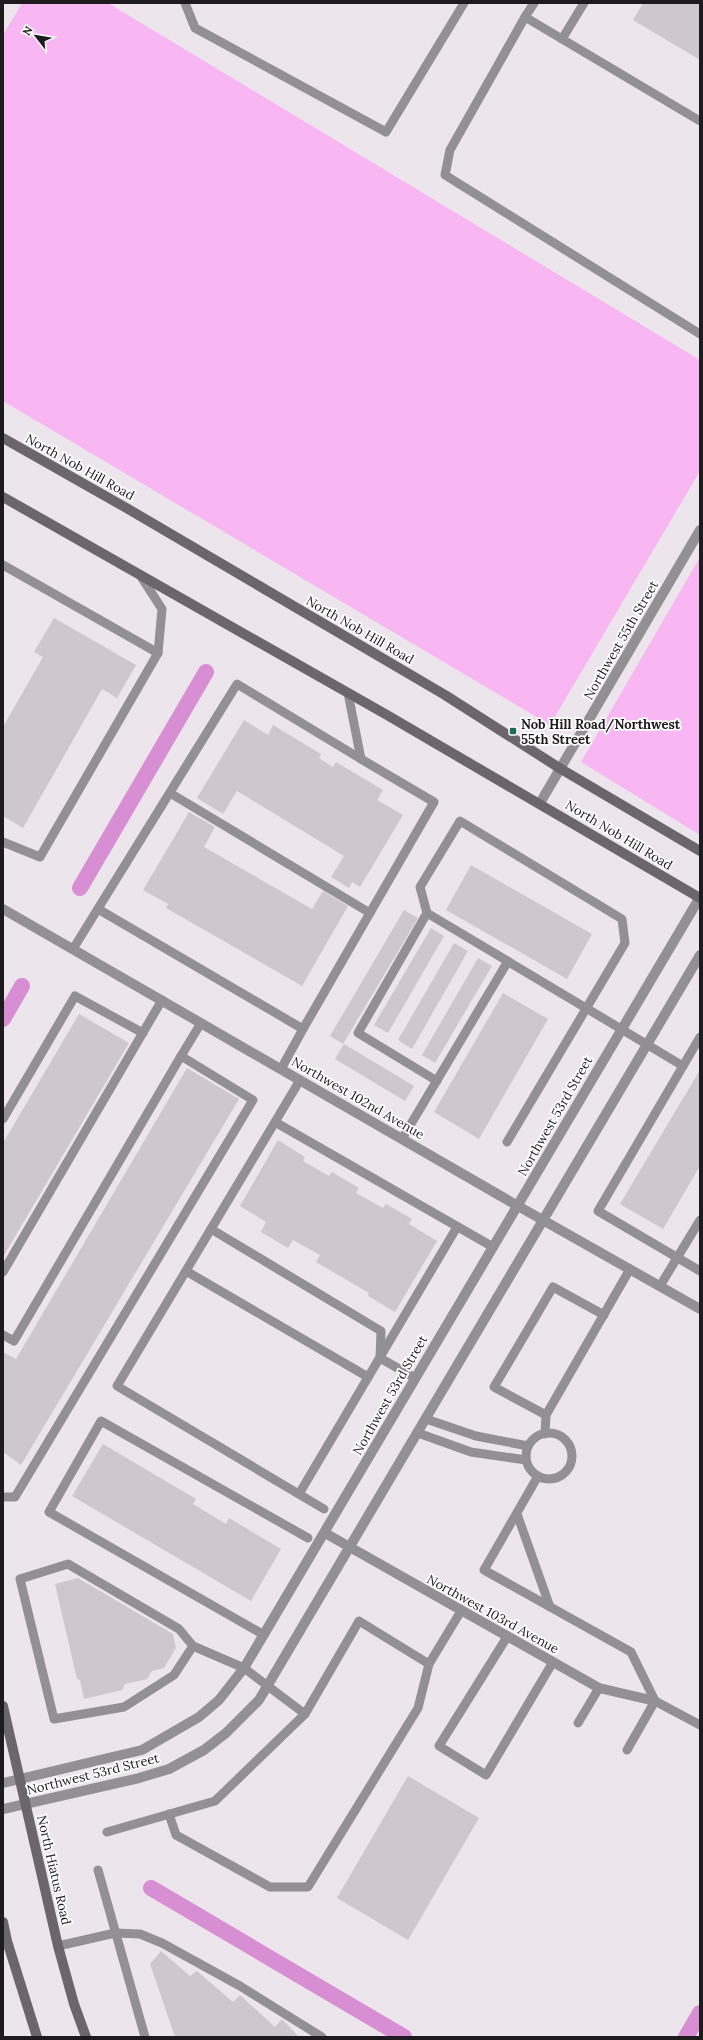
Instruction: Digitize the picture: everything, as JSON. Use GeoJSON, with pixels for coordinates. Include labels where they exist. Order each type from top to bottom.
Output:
{"type":"FeatureCollection","features":[{"type":"Feature","properties":{"kind":"main road","name":"North Nob Hill Road"},"geometry":{"type":"LineString","coordinates":[[3,438],[123,506],[445,695],[561,769],[700,851]]}},
{"type":"Feature","properties":{"kind":"main road","name":"North Nob Hill Road"},"geometry":{"type":"LineString","coordinates":[[3,497],[540,803],[700,898]]}},
{"type":"Feature","properties":{"kind":"main road","name":"North Hiatus Road"},"geometry":{"type":"LineString","coordinates":[[3,1706],[58,1946],[74,2004],[86,2037]]}},
{"type":"Feature","properties":{"kind":"main road"},"geometry":{"type":"LineString","coordinates":[[3,1922],[7,1941],[37,2037]]}},
{"type":"Feature","properties":{"kind":"street","name":"Northwest 55th Street"},"geometry":{"type":"LineString","coordinates":[[540,803],[700,530]]}},
{"type":"Feature","properties":{"kind":"street","name":"Northwest 53rd Street"},"geometry":{"type":"LineString","coordinates":[[3,1783],[142,1750],[200,1717],[219,1700],[244,1668],[264,1635],[621,1029],[700,898]]}},
{"type":"Feature","properties":{"kind":"street","name":"Northwest 102nd Avenue"},"geometry":{"type":"LineString","coordinates":[[3,909],[518,1206],[700,1309]]}},
{"type":"Feature","properties":{"kind":"street","name":"Northwest 53rd Street"},"geometry":{"type":"LineString","coordinates":[[3,1809],[139,1778],[169,1769],[204,1750],[226,1733],[259,1700],[700,955]]}},
{"type":"Feature","properties":{"kind":"street","name":"Northwest 103rd Avenue"},"geometry":{"type":"LineString","coordinates":[[325,1532],[461,1611],[599,1688],[655,1701]]}},
{"type":"Feature","properties":{"kind":"lane"},"geometry":{"type":"LineString","coordinates":[[185,3],[195,28],[386,132],[464,3]]}},
{"type":"Feature","properties":{"kind":"lane"},"geometry":{"type":"LineString","coordinates":[[534,3],[450,150],[445,175],[700,334]]}},
{"type":"Feature","properties":{"kind":"lane"},"geometry":{"type":"LineString","coordinates":[[562,39],[584,3]]}},
{"type":"Feature","properties":{"kind":"lane"},"geometry":{"type":"LineString","coordinates":[[525,17],[700,121]]}},
{"type":"Feature","properties":{"kind":"lane"},"geometry":{"type":"LineString","coordinates":[[3,565],[158,653]]}},
{"type":"Feature","properties":{"kind":"lane"},"geometry":{"type":"LineString","coordinates":[[3,842],[40,857],[158,653],[162,609],[140,575]]}},
{"type":"Feature","properties":{"kind":"lane"},"geometry":{"type":"LineString","coordinates":[[73,949],[237,684],[360,760],[434,802],[281,1069]]}},
{"type":"Feature","properties":{"kind":"lane"},"geometry":{"type":"LineString","coordinates":[[348,693],[360,760]]}},
{"type":"Feature","properties":{"kind":"lane"},"geometry":{"type":"LineString","coordinates":[[170,793],[370,913]]}},
{"type":"Feature","properties":{"kind":"lane"},"geometry":{"type":"LineString","coordinates":[[507,1142],[586,1008],[625,943],[622,918],[460,821],[420,887],[427,913],[508,961],[586,1008],[621,1029],[647,1044],[683,1066]]}},
{"type":"Feature","properties":{"kind":"lane"},"geometry":{"type":"LineString","coordinates":[[98,909],[303,1029]]}},
{"type":"Feature","properties":{"kind":"lane"},"geometry":{"type":"LineString","coordinates":[[427,913],[358,1033],[437,1081]]}},
{"type":"Feature","properties":{"kind":"lane"},"geometry":{"type":"LineString","coordinates":[[402,1139],[508,961]]}},
{"type":"Feature","properties":{"kind":"lane"},"geometry":{"type":"LineString","coordinates":[[3,1119],[75,996],[143,1033]]}},
{"type":"Feature","properties":{"kind":"lane"},"geometry":{"type":"LineString","coordinates":[[3,1272],[162,1000]]}},
{"type":"Feature","properties":{"kind":"lane"},"geometry":{"type":"LineString","coordinates":[[3,1335],[14,1341],[181,1056],[202,1023]]}},
{"type":"Feature","properties":{"kind":"lane"},"geometry":{"type":"LineString","coordinates":[[700,1037],[598,1211],[700,1272]]}},
{"type":"Feature","properties":{"kind":"lane"},"geometry":{"type":"LineString","coordinates":[[3,1497],[15,1497],[253,1100],[181,1056]]}},
{"type":"Feature","properties":{"kind":"lane"},"geometry":{"type":"LineString","coordinates":[[300,1080],[117,1386],[324,1509]]}},
{"type":"Feature","properties":{"kind":"lane"},"geometry":{"type":"LineString","coordinates":[[275,1122],[493,1247]]}},
{"type":"Feature","properties":{"kind":"lane"},"geometry":{"type":"LineString","coordinates":[[660,1286],[700,1220]]}},
{"type":"Feature","properties":{"kind":"lane"},"geometry":{"type":"LineString","coordinates":[[299,1494],[457,1227]]}},
{"type":"Feature","properties":{"kind":"lane"},"geometry":{"type":"LineString","coordinates":[[211,1229],[381,1332],[380,1358]]}},
{"type":"Feature","properties":{"kind":"lane"},"geometry":{"type":"LineString","coordinates":[[544,1434],[546,1415],[630,1269]]}},
{"type":"Feature","properties":{"kind":"lane"},"geometry":{"type":"LineString","coordinates":[[186,1271],[368,1377]]}},
{"type":"Feature","properties":{"kind":"lane"},"geometry":{"type":"LineString","coordinates":[[546,1415],[494,1386],[553,1287],[604,1314]]}},
{"type":"Feature","properties":{"kind":"lane"},"geometry":{"type":"LineString","coordinates":[[380,1358],[415,1378]]}},
{"type":"Feature","properties":{"kind":"lane"},"geometry":{"type":"LineString","coordinates":[[426,1419],[476,1436],[528,1446]]}},
{"type":"Feature","properties":{"kind":"lane"},"geometry":{"type":"LineString","coordinates":[[264,1635],[49,1512],[101,1421],[308,1538]]}},
{"type":"Feature","properties":{"kind":"lane"},"geometry":{"type":"LineString","coordinates":[[418,1433],[471,1452],[526,1460]]}},
{"type":"Feature","properties":{"kind":"lane"},"geometry":{"type":"LineString","coordinates":[[544,1434],[559,1436],[569,1446],[571,1460],[569,1467],[559,1477],[552,1479],[538,1476],[528,1466],[526,1460],[528,1446],[538,1436],[544,1434]]}},
{"type":"Feature","properties":{"kind":"lane"},"geometry":{"type":"LineString","coordinates":[[538,1476],[484,1570],[631,1652],[655,1701],[700,1725]]}},
{"type":"Feature","properties":{"kind":"lane"},"geometry":{"type":"LineString","coordinates":[[516,1514],[550,1607]]}},
{"type":"Feature","properties":{"kind":"lane"},"geometry":{"type":"LineString","coordinates":[[193,1646],[174,1675],[124,1707],[54,1719],[20,1579],[68,1564],[179,1629],[193,1646],[244,1668],[305,1714]]}},
{"type":"Feature","properties":{"kind":"lane"},"geometry":{"type":"LineString","coordinates":[[169,1814],[176,1835],[270,1887],[308,1887],[418,1708],[429,1664],[461,1611]]}},
{"type":"Feature","properties":{"kind":"lane"},"geometry":{"type":"LineString","coordinates":[[107,1832],[215,1801],[305,1714],[359,1621],[429,1664]]}},
{"type":"Feature","properties":{"kind":"lane"},"geometry":{"type":"LineString","coordinates":[[507,1637],[439,1746],[486,1775],[553,1662]]}},
{"type":"Feature","properties":{"kind":"lane"},"geometry":{"type":"LineString","coordinates":[[578,1723],[599,1688]]}},
{"type":"Feature","properties":{"kind":"lane"},"geometry":{"type":"LineString","coordinates":[[627,1750],[655,1701]]}},
{"type":"Feature","properties":{"kind":"lane"},"geometry":{"type":"LineString","coordinates":[[98,1870],[145,2037]]}},
{"type":"Feature","properties":{"kind":"lane"},"geometry":{"type":"LineString","coordinates":[[58,1946],[115,1933],[140,1934],[162,1943],[240,1986],[322,2037]]}},
{"type":"Feature","properties":{"kind":"shaded area"},"geometry":{"type":"Polygon","coordinates":[[[22,3],[108,3],[700,360],[700,471],[550,725],[3,401],[3,35],[22,3]]]}},
{"type":"Feature","properties":{"kind":"shaded area"},"geometry":{"type":"Polygon","coordinates":[[[700,557],[700,835],[581,762],[700,557]]]}},
{"type":"Feature","properties":{"kind":"building"},"geometry":{"type":"Polygon","coordinates":[[[643,3],[700,3],[700,60],[633,20],[643,3]]]}},
{"type":"Feature","properties":{"kind":"building"},"geometry":{"type":"Polygon","coordinates":[[[54,618],[136,665],[117,698],[102,689],[23,828],[3,816],[3,727],[43,657],[34,652],[54,618]]]}},
{"type":"Feature","properties":{"kind":"building"},"geometry":{"type":"Polygon","coordinates":[[[244,720],[268,735],[273,725],[321,754],[319,758],[333,767],[336,762],[383,790],[377,800],[403,815],[360,887],[352,882],[349,888],[331,877],[344,856],[237,791],[223,814],[197,798],[244,720]]]}},
{"type":"Feature","properties":{"kind":"building"},"geometry":{"type":"Polygon","coordinates":[[[189,812],[215,827],[204,847],[312,909],[323,891],[348,906],[302,986],[166,908],[168,904],[143,890],[189,812]]]}},
{"type":"Feature","properties":{"kind":"building"},"geometry":{"type":"Polygon","coordinates":[[[471,865],[592,934],[567,979],[446,910],[471,865]]]}},
{"type":"Feature","properties":{"kind":"building"},"geometry":{"type":"Polygon","coordinates":[[[404,910],[418,918],[343,1044],[330,1036],[404,910]]]}},
{"type":"Feature","properties":{"kind":"building"},"geometry":{"type":"Polygon","coordinates":[[[431,928],[444,936],[388,1033],[374,1025],[431,928]]]}},
{"type":"Feature","properties":{"kind":"building"},"geometry":{"type":"Polygon","coordinates":[[[454,943],[468,951],[412,1049],[398,1040],[454,943]]]}},
{"type":"Feature","properties":{"kind":"building"},"geometry":{"type":"Polygon","coordinates":[[[478,958],[492,966],[435,1063],[422,1055],[478,958]]]}},
{"type":"Feature","properties":{"kind":"building"},"geometry":{"type":"Polygon","coordinates":[[[503,993],[548,1019],[479,1139],[434,1112],[503,993]]]}},
{"type":"Feature","properties":{"kind":"building"},"geometry":{"type":"Polygon","coordinates":[[[79,1014],[129,1043],[3,1257],[3,1143],[79,1014]]]}},
{"type":"Feature","properties":{"kind":"building"},"geometry":{"type":"Polygon","coordinates":[[[344,1044],[414,1086],[405,1101],[335,1059],[344,1044]]]}},
{"type":"Feature","properties":{"kind":"building"},"geometry":{"type":"Polygon","coordinates":[[[187,1068],[239,1099],[21,1465],[3,1452],[3,1352],[16,1359],[187,1068]]]}},
{"type":"Feature","properties":{"kind":"building"},"geometry":{"type":"Polygon","coordinates":[[[700,1070],[700,1166],[663,1229],[620,1204],[700,1070]]]}},
{"type":"Feature","properties":{"kind":"building"},"geometry":{"type":"Polygon","coordinates":[[[278,1140],[305,1157],[303,1161],[329,1176],[332,1172],[359,1188],[356,1193],[383,1208],[386,1204],[412,1219],[409,1224],[437,1241],[395,1312],[368,1296],[369,1293],[316,1262],[320,1255],[293,1240],[288,1248],[261,1232],[266,1222],[240,1206],[278,1140]]]}},
{"type":"Feature","properties":{"kind":"building"},"geometry":{"type":"Polygon","coordinates":[[[103,1444],[196,1499],[193,1504],[226,1524],[229,1518],[281,1549],[251,1601],[72,1496],[103,1444]]]}},
{"type":"Feature","properties":{"kind":"building"},"geometry":{"type":"Polygon","coordinates":[[[78,1578],[173,1634],[176,1648],[164,1668],[152,1671],[147,1679],[125,1684],[122,1690],[84,1699],[80,1680],[77,1679],[55,1584],[78,1578]]]}},
{"type":"Feature","properties":{"kind":"building"},"geometry":{"type":"Polygon","coordinates":[[[408,1776],[479,1818],[408,1940],[337,1898],[408,1776]]]}},
{"type":"Feature","properties":{"kind":"building"},"geometry":{"type":"Polygon","coordinates":[[[161,1951],[190,1976],[197,1971],[233,2002],[240,1995],[275,2027],[282,2019],[299,2037],[175,2037],[150,1964],[161,1951]]]}},
{"type":"Feature","properties":{"kind":"waterway"},"geometry":{"type":"LineString","coordinates":[[80,888],[206,672]]}},
{"type":"Feature","properties":{"kind":"waterway"},"geometry":{"type":"LineString","coordinates":[[3,1019],[22,986]]}},
{"type":"Feature","properties":{"kind":"waterway"},"geometry":{"type":"LineString","coordinates":[[151,1888],[404,2037]]}},
{"type":"Feature","properties":{"kind":"waterway"},"geometry":{"type":"LineString","coordinates":[[686,2037],[700,2013]]}},
{"type":"Feature","properties":{"kind":"place","name":"Nob Hill Road/Northwest 55th Street"},"geometry":{"type":"Point","coordinates":[513,731]}}]}
